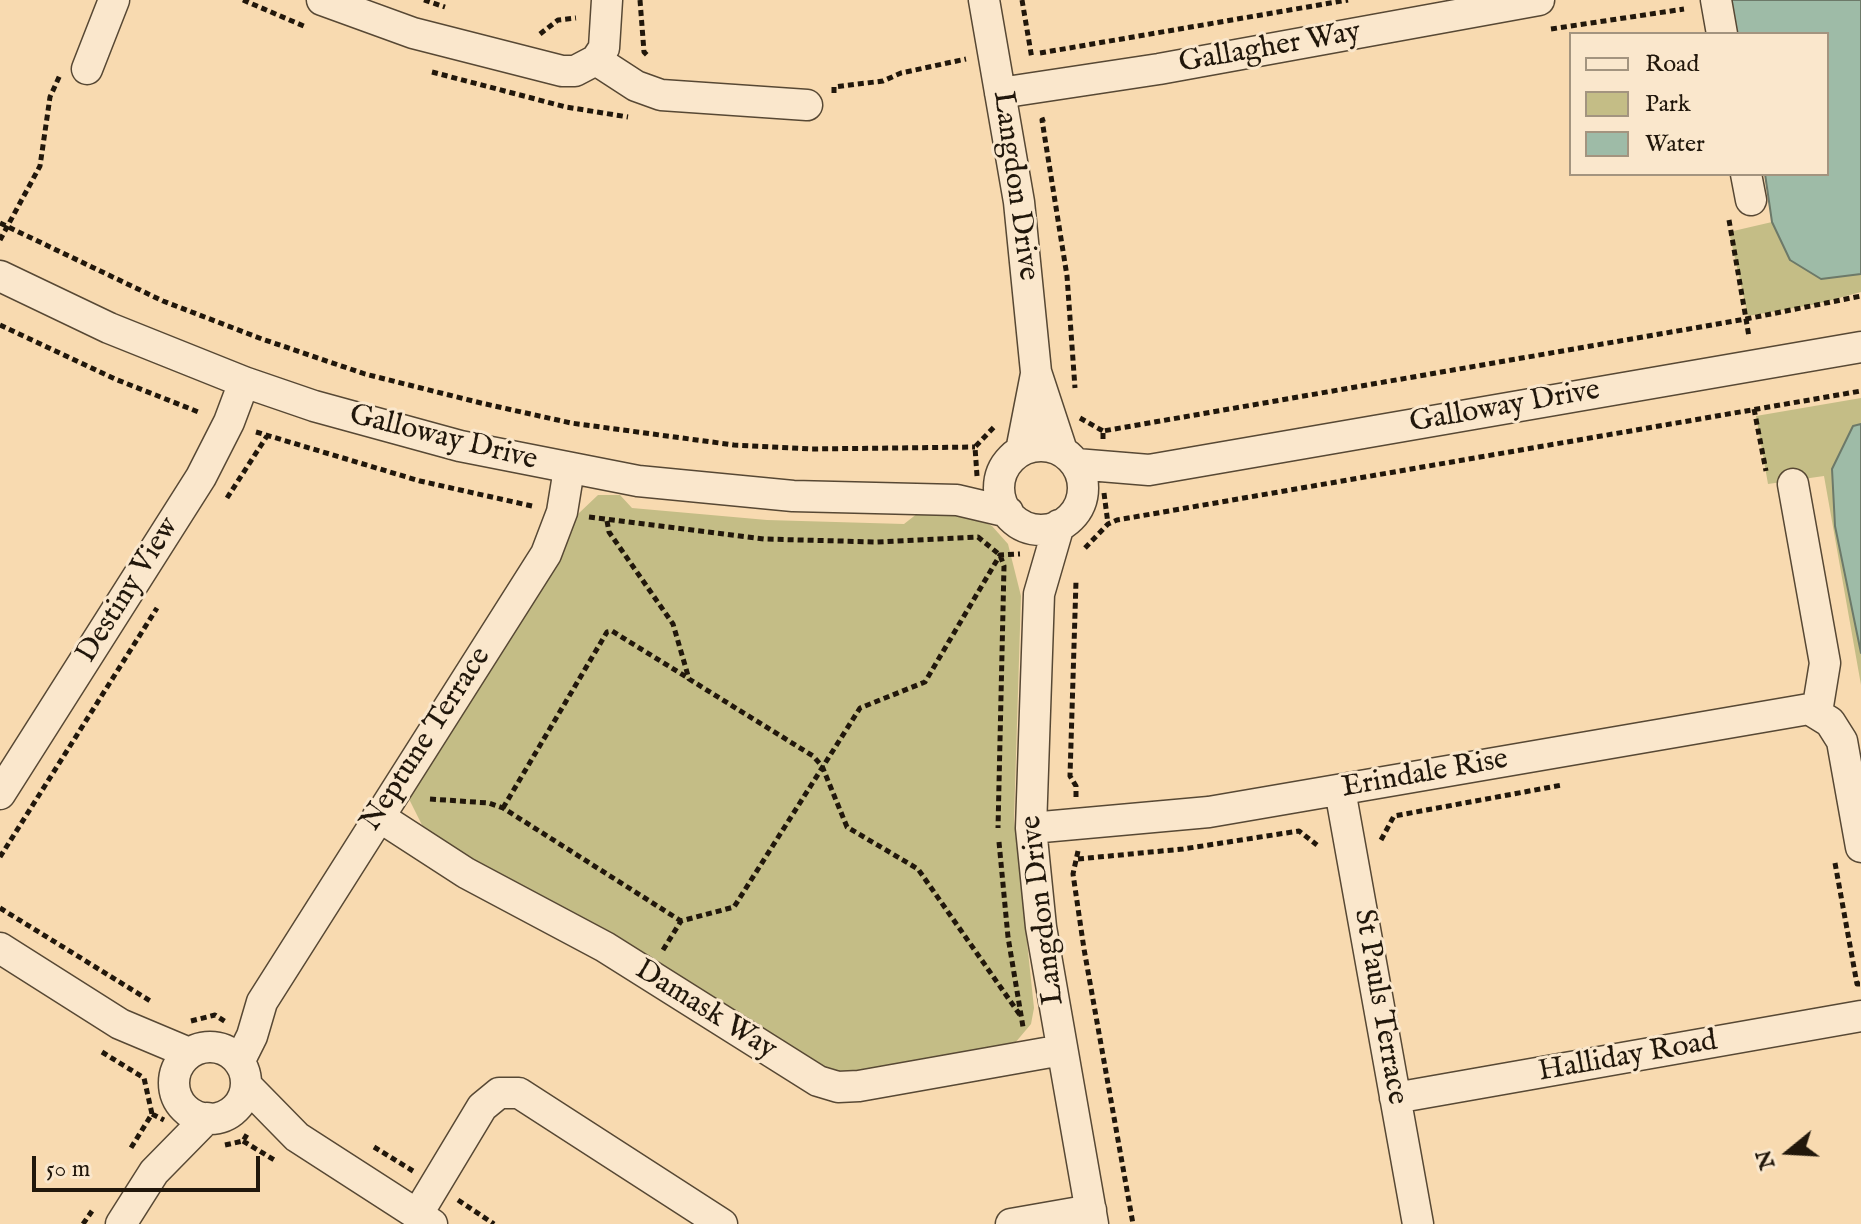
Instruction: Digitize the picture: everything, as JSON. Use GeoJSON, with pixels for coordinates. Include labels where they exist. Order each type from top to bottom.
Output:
{"type":"FeatureCollection","features":[{"type":"Feature","properties":{"kind":"street"},"geometry":{"type":"LineString","coordinates":[[77,65],[114,0]]}},
{"type":"Feature","properties":{"kind":"street"},"geometry":{"type":"LineString","coordinates":[[322,0],[413,33],[535,66],[575,71],[596,60],[604,48],[608,8]]}},
{"type":"Feature","properties":{"kind":"street","name":"Langdon Drive"},"geometry":{"type":"LineString","coordinates":[[984,0],[1028,266],[1036,372],[1083,488],[1043,539],[1031,828],[1041,927],[1092,1217]]}},
{"type":"Feature","properties":{"kind":"street","name":"Gallagher Way"},"geometry":{"type":"LineString","coordinates":[[1000,93],[1159,69],[1539,0]]}},
{"type":"Feature","properties":{"kind":"street"},"geometry":{"type":"LineString","coordinates":[[1716,0],[1722,32]]}},
{"type":"Feature","properties":{"kind":"street"},"geometry":{"type":"LineString","coordinates":[[596,60],[636,86],[661,95],[807,105]]}},
{"type":"Feature","properties":{"kind":"street","name":"Galloway Drive"},"geometry":{"type":"LineString","coordinates":[[0,276],[109,328],[244,382],[388,427],[569,469],[708,489],[793,496],[911,496],[957,500],[1045,530],[1043,539]]}},
{"type":"Feature","properties":{"kind":"street","name":"Galloway Drive"},"geometry":{"type":"LineString","coordinates":[[911,496],[953,487],[1012,460],[1034,446],[1069,458],[1149,470],[1861,347]]}},
{"type":"Feature","properties":{"kind":"street","name":"Langdon Drive"},"geometry":{"type":"LineString","coordinates":[[1013,517],[1000,491],[1012,460],[1036,372]]}},
{"type":"Feature","properties":{"kind":"street","name":"Destiny View"},"geometry":{"type":"LineString","coordinates":[[0,794],[201,477],[229,422],[244,382]]}},
{"type":"Feature","properties":{"kind":"street","name":"Neptune Terrace"},"geometry":{"type":"LineString","coordinates":[[242,1073],[262,1002],[546,554],[562,512],[569,469]]}},
{"type":"Feature","properties":{"kind":"street","name":"Galloway Drive"},"geometry":{"type":"LineString","coordinates":[[1043,539],[1149,470]]}},
{"type":"Feature","properties":{"kind":"street"},"geometry":{"type":"LineString","coordinates":[[1793,484],[1825,663],[1817,712],[1830,722],[1842,741],[1847,849]]}},
{"type":"Feature","properties":{"kind":"street","name":"Erindale Rise"},"geometry":{"type":"LineString","coordinates":[[1031,828],[1209,812],[1781,712],[1801,709],[1817,712]]}},
{"type":"Feature","properties":{"kind":"street","name":"St Pauls Terrace"},"geometry":{"type":"LineString","coordinates":[[1340,790],[1418,1224]]}},
{"type":"Feature","properties":{"kind":"street","name":"Damask Way"},"geometry":{"type":"LineString","coordinates":[[378,816],[466,873],[571,928],[800,1071],[838,1087],[859,1086],[1062,1050]]}},
{"type":"Feature","properties":{"kind":"street"},"geometry":{"type":"LineString","coordinates":[[0,948],[120,1024],[198,1050],[219,1048],[297,1137],[424,1219],[482,1107],[499,1093],[519,1093],[722,1224]]}},
{"type":"Feature","properties":{"kind":"street","name":"Neptune Terrace"},"geometry":{"type":"LineString","coordinates":[[198,1050],[262,1002]]}},
{"type":"Feature","properties":{"kind":"street","name":"Halliday Road"},"geometry":{"type":"LineString","coordinates":[[1395,1098],[1861,1016]]}},
{"type":"Feature","properties":{"kind":"street"},"geometry":{"type":"LineString","coordinates":[[120,1024],[176,1089],[189,1113],[297,1137]]}},
{"type":"Feature","properties":{"kind":"street"},"geometry":{"type":"LineString","coordinates":[[154,1172],[176,1089],[176,1068],[198,1050]]}},
{"type":"Feature","properties":{"kind":"street"},"geometry":{"type":"LineString","coordinates":[[121,1224],[154,1172],[242,1098],[242,1073]]}},
{"type":"Feature","properties":{"kind":"street"},"geometry":{"type":"LineString","coordinates":[[1011,1224],[1092,1217]]}},
{"type":"Feature","properties":{"kind":"path"},"geometry":{"type":"LineString","coordinates":[[424,0],[452,10]]}},
{"type":"Feature","properties":{"kind":"path"},"geometry":{"type":"LineString","coordinates":[[526,30],[540,34],[558,20],[608,8],[641,15],[640,0]]}},
{"type":"Feature","properties":{"kind":"path"},"geometry":{"type":"LineString","coordinates":[[834,87],[883,81],[901,73],[994,55],[1031,52],[1348,0]]}},
{"type":"Feature","properties":{"kind":"path"},"geometry":{"type":"LineString","coordinates":[[1544,30],[1684,9]]}},
{"type":"Feature","properties":{"kind":"path"},"geometry":{"type":"LineString","coordinates":[[0,240],[40,166],[50,97],[77,65]]}},
{"type":"Feature","properties":{"kind":"path"},"geometry":{"type":"LineString","coordinates":[[1057,117],[1042,120],[1067,276],[1075,390]]}},
{"type":"Feature","properties":{"kind":"path"},"geometry":{"type":"LineString","coordinates":[[1741,193],[1746,319]]}},
{"type":"Feature","properties":{"kind":"path"},"geometry":{"type":"LineString","coordinates":[[0,223],[163,301],[262,339],[365,374],[481,403],[571,423],[734,445],[825,449],[975,447]]}},
{"type":"Feature","properties":{"kind":"path"},"geometry":{"type":"LineString","coordinates":[[1297,398],[1861,296]]}},
{"type":"Feature","properties":{"kind":"path"},"geometry":{"type":"LineString","coordinates":[[0,325],[115,379],[267,436],[420,481],[562,512],[607,521],[764,539],[877,542],[978,537],[1043,539],[1084,549]]}},
{"type":"Feature","properties":{"kind":"path"},"geometry":{"type":"LineString","coordinates":[[1081,560],[1084,549],[1108,524],[1117,520],[1861,391]]}},
{"type":"Feature","properties":{"kind":"path"},"geometry":{"type":"LineString","coordinates":[[1076,404],[1076,419]]}},
{"type":"Feature","properties":{"kind":"path"},"geometry":{"type":"LineString","coordinates":[[225,500],[267,436]]}},
{"type":"Feature","properties":{"kind":"path"},"geometry":{"type":"LineString","coordinates":[[607,521],[609,532],[673,624],[689,679]]}},
{"type":"Feature","properties":{"kind":"path"},"geometry":{"type":"LineString","coordinates":[[647,975],[681,921],[734,907],[860,708],[925,682],[1043,539]]}},
{"type":"Feature","properties":{"kind":"path"},"geometry":{"type":"LineString","coordinates":[[1027,1056],[1008,937],[998,820],[1004,566],[1043,539]]}},
{"type":"Feature","properties":{"kind":"path"},"geometry":{"type":"LineString","coordinates":[[1079,570],[1070,776],[1076,786],[1078,859],[1073,874],[1133,1224]]}},
{"type":"Feature","properties":{"kind":"path"},"geometry":{"type":"LineString","coordinates":[[0,857],[161,602]]}},
{"type":"Feature","properties":{"kind":"path"},"geometry":{"type":"LineString","coordinates":[[503,808],[607,632],[612,631],[813,756],[822,766],[847,827],[918,869],[1022,1019]]}},
{"type":"Feature","properties":{"kind":"path"},"geometry":{"type":"LineString","coordinates":[[1383,852],[1381,837],[1394,816],[1577,782]]}},
{"type":"Feature","properties":{"kind":"path"},"geometry":{"type":"LineString","coordinates":[[430,799],[489,803],[503,808],[681,921]]}},
{"type":"Feature","properties":{"kind":"path"},"geometry":{"type":"LineString","coordinates":[[1078,859],[1183,849],[1299,831],[1316,842],[1319,857]]}},
{"type":"Feature","properties":{"kind":"path"},"geometry":{"type":"LineString","coordinates":[[1847,849],[1857,984],[1861,983]]}},
{"type":"Feature","properties":{"kind":"path"},"geometry":{"type":"LineString","coordinates":[[92,1045],[144,1078],[152,1114],[123,1163]]}},
{"type":"Feature","properties":{"kind":"path"},"geometry":{"type":"LineString","coordinates":[[83,1224],[99,1200]]}},
{"type":"Feature","properties":{"kind":"green space"},"geometry":{"type":"Polygon","coordinates":[[[1861,0],[1861,292],[1817,304],[1748,316],[1729,232],[1785,219],[1825,176],[1829,176],[1829,32],[1861,0]]]}},
{"type":"Feature","properties":{"kind":"green space"},"geometry":{"type":"Polygon","coordinates":[[[1861,398],[1861,685],[1824,476],[1768,484],[1756,416],[1861,398]]]}},
{"type":"Feature","properties":{"kind":"green space"},"geometry":{"type":"Polygon","coordinates":[[[598,495],[620,495],[632,508],[767,520],[904,524],[918,513],[975,517],[992,526],[1008,544],[1021,596],[1014,819],[1034,1008],[1031,1024],[1015,1043],[856,1072],[833,1072],[468,860],[422,825],[409,799],[413,786],[578,514],[598,495]]]}},
{"type":"Feature","properties":{"kind":"water"},"geometry":{"type":"Polygon","coordinates":[[[1730,0],[1861,0],[1861,274],[1821,279],[1790,260],[1772,222],[1765,176],[1829,176],[1829,32],[1736,32],[1730,0]]]}},
{"type":"Feature","properties":{"kind":"water"},"geometry":{"type":"Polygon","coordinates":[[[1861,424],[1861,653],[1835,526],[1832,469],[1853,426],[1861,424]]]}}]}
